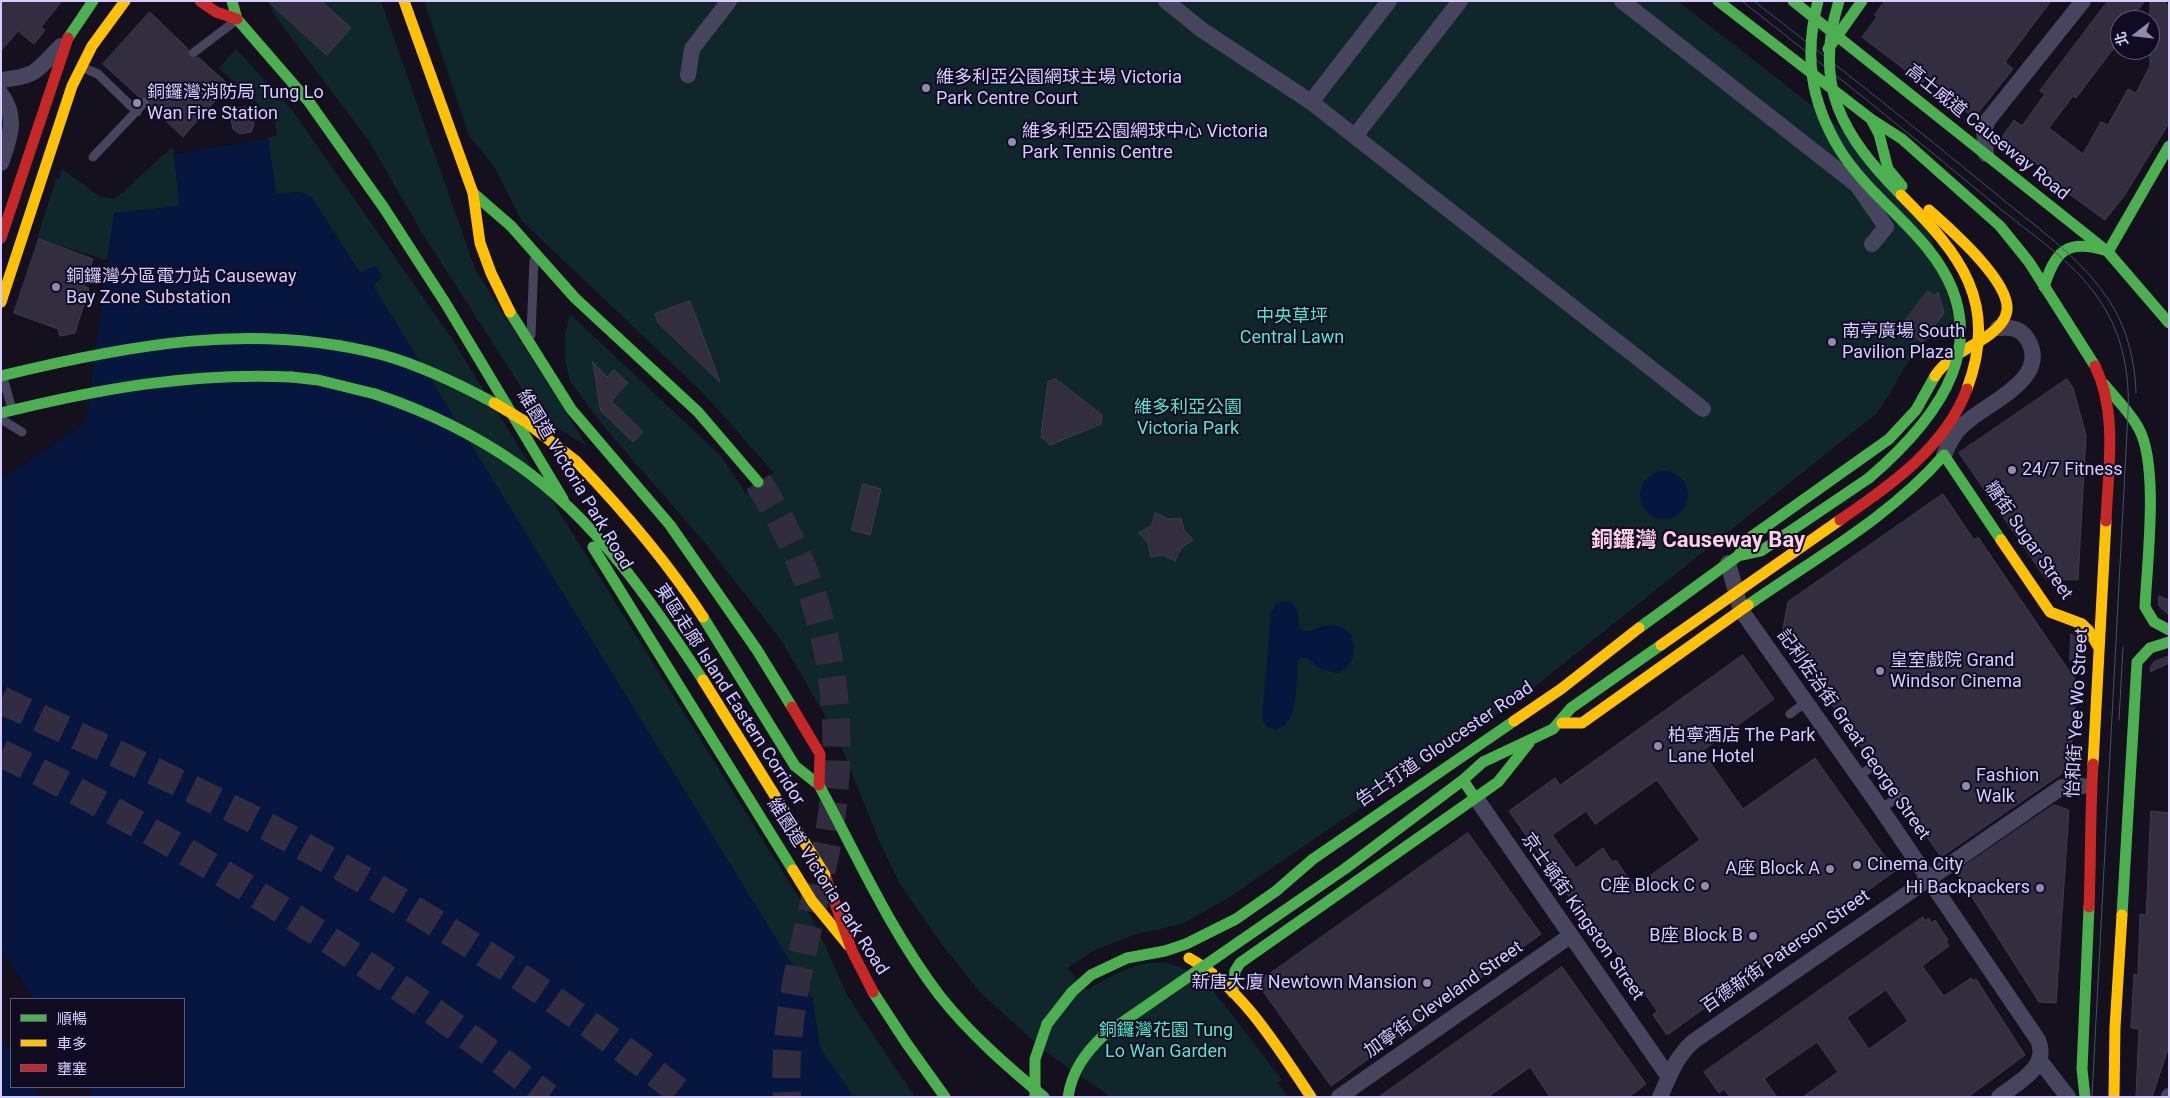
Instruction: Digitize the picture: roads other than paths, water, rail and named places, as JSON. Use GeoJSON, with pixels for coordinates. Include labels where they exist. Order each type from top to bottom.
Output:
{"type":"FeatureCollection","features":[{"type":"Feature","properties":{"kind":"main road"},"geometry":{"type":"LineString","coordinates":[[2,235],[68,38],[93,1]]}},
{"type":"Feature","properties":{"kind":"main road"},"geometry":{"type":"LineString","coordinates":[[1,302],[65,105],[80,66],[92,46],[125,1]]}},
{"type":"Feature","properties":{"kind":"main road"},"geometry":{"type":"LineString","coordinates":[[200,1],[216,12],[237,19]]}},
{"type":"Feature","properties":{"kind":"main road"},"geometry":{"type":"LineString","coordinates":[[232,1],[237,19]]}},
{"type":"Feature","properties":{"kind":"main road","name":"維園道 Victoria Park Road"},"geometry":{"type":"LineString","coordinates":[[404,1],[473,193],[480,243],[490,273],[531,350],[571,409],[670,525],[757,650],[820,754],[820,786],[895,928],[918,966],[941,997],[992,1053],[1044,1097]]}},
{"type":"Feature","properties":{"kind":"main road"},"geometry":{"type":"LineString","coordinates":[[1718,1],[1871,119],[1902,139],[2000,226],[2024,256],[2044,287]]}},
{"type":"Feature","properties":{"kind":"main road","name":"高士威道 Causeway Road"},"geometry":{"type":"LineString","coordinates":[[1793,1],[2108,252],[2152,300]]}},
{"type":"Feature","properties":{"kind":"main road","name":"告士打道 Gloucester Road"},"geometry":{"type":"LineString","coordinates":[[1733,560],[1761,551],[1869,478],[1906,446],[1922,428],[1945,394],[1957,366],[1961,341],[1957,301],[1945,273],[1927,247],[1853,169],[1834,143],[1818,109],[1813,90],[1810,54],[1813,22],[1818,1]]}},
{"type":"Feature","properties":{"kind":"main road","name":"告士打道 Gloucester Road"},"geometry":{"type":"LineString","coordinates":[[1068,1097],[1070,1083],[1079,1063],[1104,1035],[1406,825],[1485,761],[1529,743],[1562,723],[1571,708],[1868,501],[1906,471],[1932,445],[1949,423],[1963,401],[1974,372],[1980,335],[1975,295],[1962,265],[1945,241],[1860,148],[1842,120],[1830,71],[1831,30],[1840,1]]}},
{"type":"Feature","properties":{"kind":"main road"},"geometry":{"type":"LineString","coordinates":[[1807,70],[1823,55],[1862,1]]}},
{"type":"Feature","properties":{"kind":"main road","name":"維園道 Victoria Park Road"},"geometry":{"type":"LineString","coordinates":[[237,19],[317,113],[356,166],[467,337],[579,524],[812,901],[851,949],[895,1027],[945,1097]]}},
{"type":"Feature","properties":{"kind":"main road"},"geometry":{"type":"LineString","coordinates":[[1871,119],[1879,134],[1884,158],[1895,177],[1969,248],[2000,288],[2007,310],[2004,320],[1998,328]]}},
{"type":"Feature","properties":{"kind":"main road"},"geometry":{"type":"LineString","coordinates":[[2044,287],[2052,261],[2063,250],[2077,244],[2092,246],[2108,252],[2169,146]]}},
{"type":"Feature","properties":{"kind":"main road"},"geometry":{"type":"LineString","coordinates":[[473,193],[511,226],[575,298],[698,412],[737,455],[758,482]]}},
{"type":"Feature","properties":{"kind":"main road","name":"怡和街 Yee Wo Street"},"geometry":{"type":"LineString","coordinates":[[2044,287],[2087,352],[2102,381],[2139,428],[2147,448],[2150,480],[2145,607],[2148,617],[2155,625],[2169,630]]}},
{"type":"Feature","properties":{"kind":"main road"},"geometry":{"type":"LineString","coordinates":[[2152,300],[2169,310]]}},
{"type":"Feature","properties":{"kind":"main road"},"geometry":{"type":"LineString","coordinates":[[2152,300],[2169,323]]}},
{"type":"Feature","properties":{"kind":"main road","name":"告士打道 Gloucester Road"},"geometry":{"type":"LineString","coordinates":[[1166,951],[1201,938],[1232,922],[1280,888],[1313,859],[1562,689],[1644,624],[1733,560],[1751,537],[1882,445],[1913,414],[1943,366],[1957,354],[1998,328]]}},
{"type":"Feature","properties":{"kind":"main road","name":"東區走廊 Island Eastern Corridor"},"geometry":{"type":"LineString","coordinates":[[1,376],[120,347],[198,338],[262,336],[299,338],[344,345],[411,364],[446,377],[511,412],[576,461],[604,489],[676,576],[731,660],[795,766],[820,786]]}},
{"type":"Feature","properties":{"kind":"main road","name":"東區走廊 Island Eastern Corridor"},"geometry":{"type":"LineString","coordinates":[[3,418],[84,392],[135,383],[206,376],[263,375],[318,380],[375,394],[409,405],[464,430],[520,466],[545,487],[592,533],[631,580],[698,674],[825,875],[834,896],[851,949]]}},
{"type":"Feature","properties":{"kind":"main road","name":"怡和街 Yee Wo Street"},"geometry":{"type":"LineString","coordinates":[[2085,1097],[2083,1048],[2091,864],[2089,840],[2110,438],[2102,381]]}},
{"type":"Feature","properties":{"kind":"main road","name":"告士打道 Gloucester Road"},"geometry":{"type":"LineString","coordinates":[[1562,723],[1582,723],[1903,498],[1932,471],[1941,448]]}},
{"type":"Feature","properties":{"kind":"main road","name":"糖街 Sugar Street"},"geometry":{"type":"LineString","coordinates":[[1941,448],[2050,612],[2062,618],[2078,621],[2085,626],[2099,648]]}},
{"type":"Feature","properties":{"kind":"main road"},"geometry":{"type":"LineString","coordinates":[[2114,1097],[2113,1078],[2137,662],[2140,655],[2147,650],[2169,642]]}},
{"type":"Feature","properties":{"kind":"main road","name":"告士打道 Gloucester Road"},"geometry":{"type":"LineString","coordinates":[[1233,993],[1235,971],[1240,963],[1498,782],[1529,743]]}},
{"type":"Feature","properties":{"kind":"main road","name":"京士頓街 Kingston Street"},"geometry":{"type":"LineString","coordinates":[[1463,780],[1476,798]]}},
{"type":"Feature","properties":{"kind":"main road"},"geometry":{"type":"LineString","coordinates":[[1035,1097],[1034,1063],[1037,1047],[1047,1024],[1071,992],[1090,974],[1109,964],[1128,957],[1166,951],[1195,960],[1207,968],[1233,993],[1311,1097]]}},
{"type":"Feature","properties":{"kind":"street"},"geometry":{"type":"LineString","coordinates":[[688,75],[692,49],[730,1]]}},
{"type":"Feature","properties":{"kind":"street"},"geometry":{"type":"LineString","coordinates":[[1166,1],[1202,30],[1311,102],[1703,409]]}},
{"type":"Feature","properties":{"kind":"street"},"geometry":{"type":"LineString","coordinates":[[1311,102],[1389,1]]}},
{"type":"Feature","properties":{"kind":"street"},"geometry":{"type":"LineString","coordinates":[[1355,136],[1460,1]]}},
{"type":"Feature","properties":{"kind":"street"},"geometry":{"type":"LineString","coordinates":[[1622,1],[1857,185],[1886,227],[1872,244]]}},
{"type":"Feature","properties":{"kind":"street"},"geometry":{"type":"LineString","coordinates":[[1986,154],[1984,131],[1988,120],[2083,1]]}},
{"type":"Feature","properties":{"kind":"street"},"geometry":{"type":"LineString","coordinates":[[1,80],[21,79],[33,74],[68,38]]}},
{"type":"Feature","properties":{"kind":"street"},"geometry":{"type":"LineString","coordinates":[[1,94],[12,116],[11,136],[1,163]]}},
{"type":"Feature","properties":{"kind":"street","name":"告士打道 Gloucester Road"},"geometry":{"type":"LineString","coordinates":[[1941,448],[1961,426],[2020,383],[2032,366],[2032,349],[2025,335],[2010,327],[1998,328]]}},
{"type":"Feature","properties":{"kind":"street"},"geometry":{"type":"LineString","coordinates":[[1928,405],[1929,388]]}},
{"type":"Feature","properties":{"kind":"street","name":"記利佐治街 Great George Street"},"geometry":{"type":"LineString","coordinates":[[1733,560],[1741,610],[2035,1033],[2041,1047],[2040,1061]]}},
{"type":"Feature","properties":{"kind":"street","name":"百德新街 Paterson Street"},"geometry":{"type":"LineString","coordinates":[[1660,1097],[1668,1076],[1682,1051],[1694,1041],[1929,878],[2062,786],[2107,787]]}},
{"type":"Feature","properties":{"kind":"street","name":"京士頓街 Kingston Street"},"geometry":{"type":"LineString","coordinates":[[1476,798],[1668,1076]]}},
{"type":"Feature","properties":{"kind":"street","name":"加寧街 Cleveland Street"},"geometry":{"type":"LineString","coordinates":[[1339,1097],[1570,936]]}},
{"type":"Feature","properties":{"kind":"street"},"geometry":{"type":"LineString","coordinates":[[2000,1097],[2029,1074],[2040,1061],[2068,1097]]}},
{"type":"Feature","properties":{"kind":"lane"},"geometry":{"type":"LineString","coordinates":[[193,53],[237,19]]}},
{"type":"Feature","properties":{"kind":"lane"},"geometry":{"type":"LineString","coordinates":[[80,66],[98,74],[137,112]]}},
{"type":"Feature","properties":{"kind":"lane"},"geometry":{"type":"LineString","coordinates":[[93,157],[145,102]]}},
{"type":"Feature","properties":{"kind":"lane"},"geometry":{"type":"LineString","coordinates":[[531,350],[534,254]]}},
{"type":"Feature","properties":{"kind":"lane"},"geometry":{"type":"LineString","coordinates":[[1,370],[13,412]]}},
{"type":"Feature","properties":{"kind":"lane"},"geometry":{"type":"LineString","coordinates":[[22,432],[3,418],[25,408]]}},
{"type":"Feature","properties":{"kind":"lane"},"geometry":{"type":"LineString","coordinates":[[1790,714],[1806,702]]}},
{"type":"Feature","properties":{"kind":"lane"},"geometry":{"type":"LineString","coordinates":[[1858,776],[1874,766]]}},
{"type":"Feature","properties":{"kind":"lane"},"geometry":{"type":"LineString","coordinates":[[1881,809],[1899,796]]}},
{"type":"Feature","properties":{"kind":"water"},"geometry":{"type":"Polygon","coordinates":[[[268,138],[276,194],[301,192],[312,198],[359,273],[376,266],[382,276],[373,286],[812,997],[820,1049],[854,1097],[94,1097],[89,1088],[185,1088],[185,998],[32,998],[1,948],[1,480],[86,422],[114,213],[179,206],[174,154],[268,138]]]}},
{"type":"Feature","properties":{"kind":"water"},"geometry":{"type":"Polygon","coordinates":[[[1664,471],[1673,473],[1681,478],[1686,486],[1688,495],[1686,504],[1681,512],[1673,517],[1664,519],[1655,517],[1647,512],[1642,504],[1640,495],[1642,486],[1647,478],[1655,473],[1664,471]]]}},
{"type":"Feature","properties":{"kind":"water"},"geometry":{"type":"Polygon","coordinates":[[[1288,601],[1297,610],[1301,630],[1307,631],[1323,626],[1335,625],[1351,634],[1354,652],[1351,662],[1337,673],[1320,669],[1307,658],[1298,660],[1293,711],[1283,726],[1275,730],[1267,727],[1262,719],[1271,613],[1277,603],[1288,601]]]}},
{"type":"Feature","properties":{"kind":"water"},"geometry":{"type":"Polygon","coordinates":[[[1,1036],[10,1050],[10,1088],[34,1088],[39,1097],[1,1097],[1,1036]]]}},
{"type":"Feature","properties":{"kind":"tunnel"},"geometry":{"type":"LineString","coordinates":[[758,482],[783,526],[803,570],[819,615],[829,662],[835,709],[836,757],[833,806],[825,855],[792,1005],[786,1066],[787,1097]]}},
{"type":"Feature","properties":{"kind":"tunnel"},"geometry":{"type":"LineString","coordinates":[[1,700],[235,810],[377,888],[535,987],[586,1022],[686,1097]]}},
{"type":"Feature","properties":{"kind":"tunnel"},"geometry":{"type":"LineString","coordinates":[[1,753],[144,828],[284,911],[418,1001],[548,1097]]}},
{"type":"Feature","properties":{"kind":"tram line"},"geometry":{"type":"LineString","coordinates":[[1742,1],[2064,260],[2077,272],[2098,298],[2119,339],[2128,383],[2128,413],[2092,1097]]}},
{"type":"Feature","properties":{"kind":"tram line"},"geometry":{"type":"LineString","coordinates":[[1754,1],[1935,144],[2054,241],[2082,267],[2106,296],[2119,318],[2128,342],[2134,367],[2136,393]]}},
{"type":"Feature","properties":{"kind":"tram line"},"geometry":{"type":"LineString","coordinates":[[2119,720],[2123,647]]}},
{"type":"Feature","properties":{"kind":"place","name":"維多利亞公園網球主場 Victoria Park Centre Court"},"geometry":{"type":"Point","coordinates":[926,88]}},
{"type":"Feature","properties":{"kind":"place","name":"銅鑼灣消防局 Tung Lo Wan Fire Station"},"geometry":{"type":"Point","coordinates":[137,103]}},
{"type":"Feature","properties":{"kind":"place","name":"維多利亞公園網球中心 Victoria Park Tennis Centre"},"geometry":{"type":"Point","coordinates":[1012,142]}},
{"type":"Feature","properties":{"kind":"place","name":"銅鑼灣分區電力站 Causeway Bay Zone Substation"},"geometry":{"type":"Point","coordinates":[56,287]}},
{"type":"Feature","properties":{"kind":"place","name":"南亭廣場 South Pavilion Plaza"},"geometry":{"type":"Point","coordinates":[1832,342]}},
{"type":"Feature","properties":{"kind":"place","name":"24/7 Fitness"},"geometry":{"type":"Point","coordinates":[2012,470]}},
{"type":"Feature","properties":{"kind":"place","name":"皇室戲院 Grand Windsor Cinema"},"geometry":{"type":"Point","coordinates":[1880,671]}},
{"type":"Feature","properties":{"kind":"place","name":"柏寧酒店 The Park Lane Hotel"},"geometry":{"type":"Point","coordinates":[1658,746]}},
{"type":"Feature","properties":{"kind":"place","name":"Fashion Walk"},"geometry":{"type":"Point","coordinates":[1966,786]}},
{"type":"Feature","properties":{"kind":"place","name":"Cinema City"},"geometry":{"type":"Point","coordinates":[1857,865]}},
{"type":"Feature","properties":{"kind":"place","name":"A座 Block A"},"geometry":{"type":"Point","coordinates":[1830,869]}},
{"type":"Feature","properties":{"kind":"place","name":"C座 Block C"},"geometry":{"type":"Point","coordinates":[1705,886]}},
{"type":"Feature","properties":{"kind":"place","name":"Hi Backpackers"},"geometry":{"type":"Point","coordinates":[2040,888]}},
{"type":"Feature","properties":{"kind":"place","name":"B座 Block B"},"geometry":{"type":"Point","coordinates":[1753,936]}},
{"type":"Feature","properties":{"kind":"place","name":"新唐大廈 Newtown Mansion"},"geometry":{"type":"Point","coordinates":[1427,983]}},
{"type":"Feature","properties":{"kind":"district","name":"銅鑼灣 Causeway Bay"},"geometry":{"type":"Point","coordinates":[1698,541]}},
{"type":"Feature","properties":{"kind":"park label","name":"中央草坪 Central Lawn"},"geometry":{"type":"Point","coordinates":[1292,327]}},
{"type":"Feature","properties":{"kind":"park label","name":"維多利亞公園 Victoria Park"},"geometry":{"type":"Point","coordinates":[1188,418]}},
{"type":"Feature","properties":{"kind":"park label","name":"銅鑼灣花園 Tung Lo Wan Garden"},"geometry":{"type":"Point","coordinates":[1166,1041]}}]}
